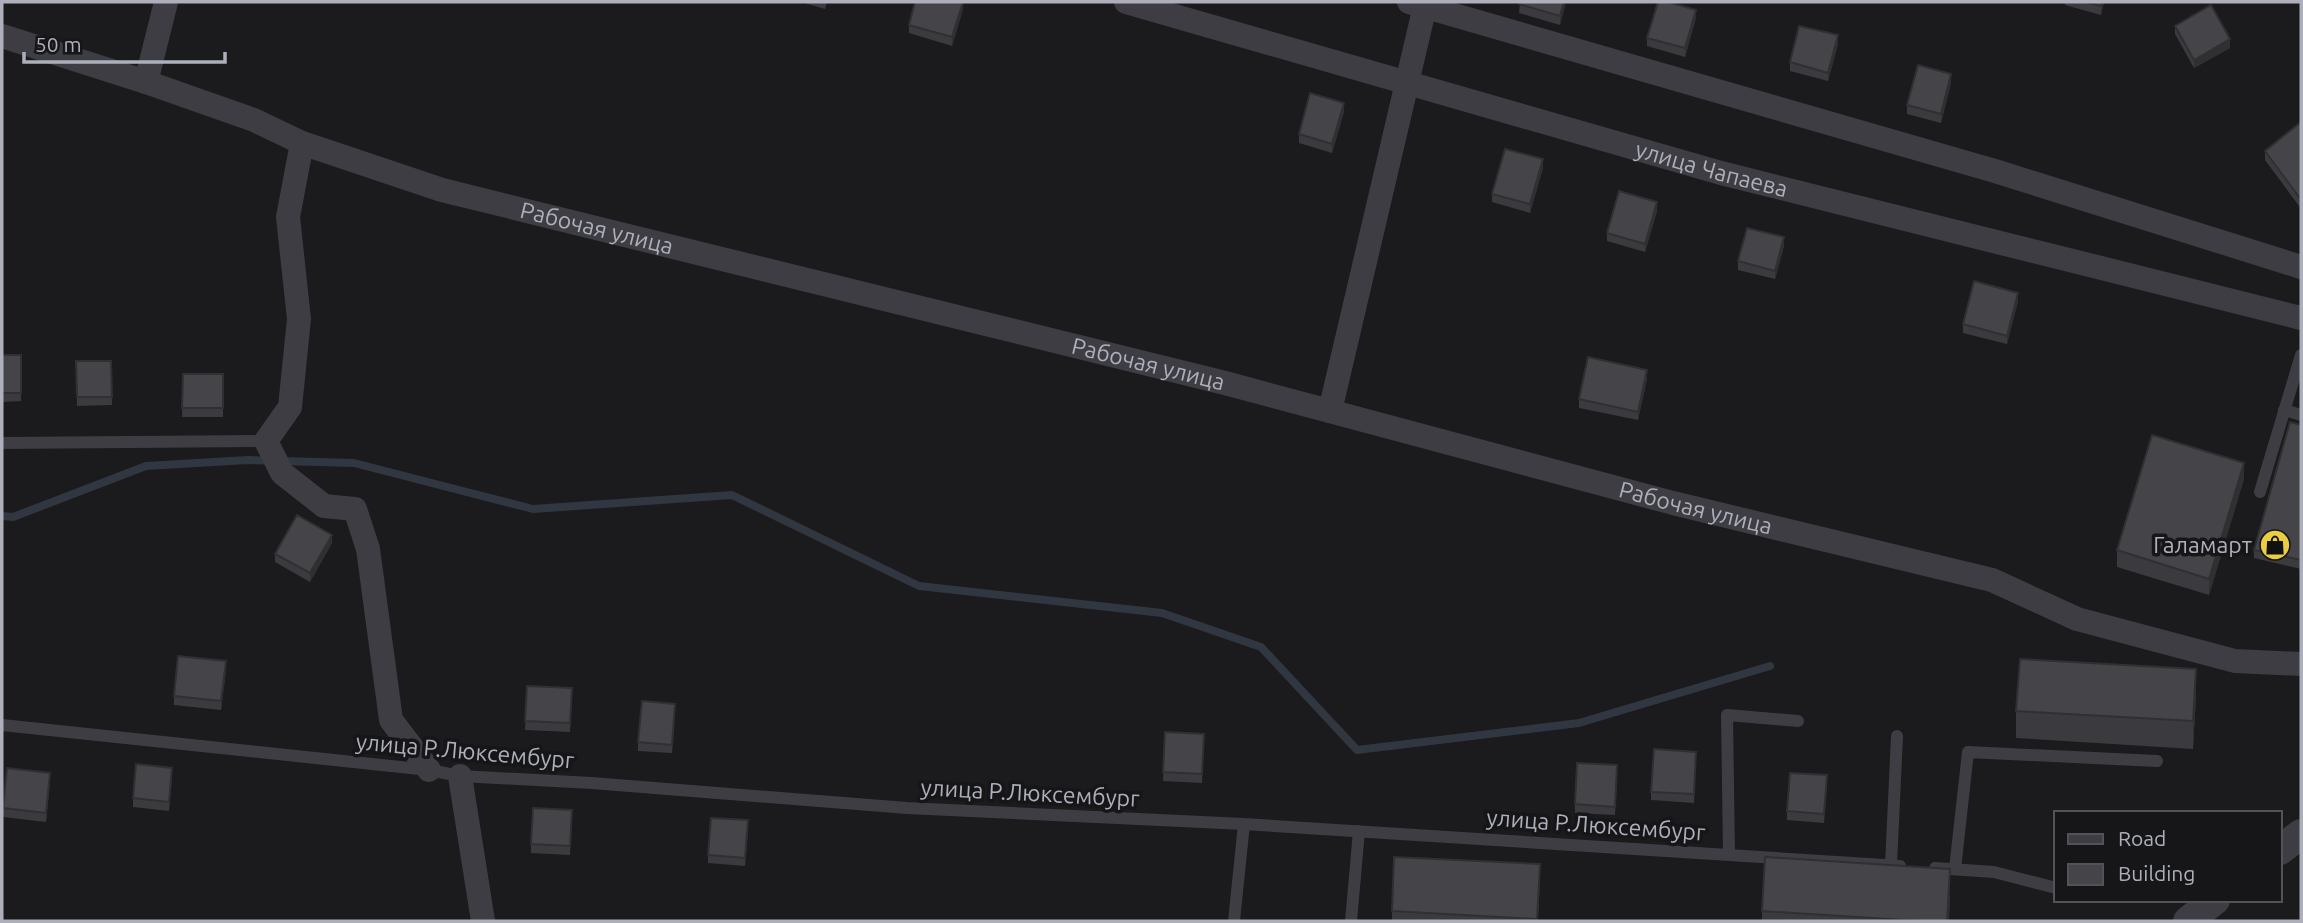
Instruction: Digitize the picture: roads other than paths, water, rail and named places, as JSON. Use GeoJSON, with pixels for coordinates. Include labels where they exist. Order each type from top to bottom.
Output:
{"type":"FeatureCollection","features":[{"type":"Feature","properties":{"kind":"street"},"geometry":{"type":"LineString","coordinates":[[146,82],[166,2]]}},
{"type":"Feature","properties":{"kind":"street","name":"улица Чапаева"},"geometry":{"type":"LineString","coordinates":[[1126,2],[1721,173],[2301,318]]}},
{"type":"Feature","properties":{"kind":"street"},"geometry":{"type":"LineString","coordinates":[[1330,411],[1408,83],[1417,4],[1996,171],[2301,267]]}},
{"type":"Feature","properties":{"kind":"street","name":"Рабочая улица"},"geometry":{"type":"LineString","coordinates":[[2,36],[146,82],[254,120],[302,143],[442,190],[1226,383],[1673,503],[1992,580],[2077,619],[2235,661],[2301,664]]}},
{"type":"Feature","properties":{"kind":"street"},"geometry":{"type":"LineString","coordinates":[[302,143],[288,217],[299,319],[289,407],[266,440],[282,473],[324,506],[355,509],[368,549],[391,720],[429,770]]}},
{"type":"Feature","properties":{"kind":"street"},"geometry":{"type":"LineString","coordinates":[[460,776],[483,921]]}},
{"type":"Feature","properties":{"kind":"street"},"geometry":{"type":"LineString","coordinates":[[2282,848],[2301,834]]}},
{"type":"Feature","properties":{"kind":"street"},"geometry":{"type":"LineString","coordinates":[[2188,921],[2212,902]]}},
{"type":"Feature","properties":{"kind":"lane"},"geometry":{"type":"LineString","coordinates":[[2260,492],[2284,410],[2298,378],[2301,355]]}},
{"type":"Feature","properties":{"kind":"lane"},"geometry":{"type":"LineString","coordinates":[[2284,410],[2301,415]]}},
{"type":"Feature","properties":{"kind":"lane"},"geometry":{"type":"LineString","coordinates":[[2,443],[266,440]]}},
{"type":"Feature","properties":{"kind":"lane"},"geometry":{"type":"LineString","coordinates":[[1729,854],[1727,715],[1798,721]]}},
{"type":"Feature","properties":{"kind":"lane","name":"улица Р.Люксембург"},"geometry":{"type":"LineString","coordinates":[[2,725],[429,770],[460,776],[592,783],[907,808],[1244,824],[1955,869],[1994,872],[2054,887]]}},
{"type":"Feature","properties":{"kind":"lane"},"geometry":{"type":"LineString","coordinates":[[1891,865],[1897,736]]}},
{"type":"Feature","properties":{"kind":"lane"},"geometry":{"type":"LineString","coordinates":[[1955,869],[1968,752],[2157,761]]}},
{"type":"Feature","properties":{"kind":"lane"},"geometry":{"type":"LineString","coordinates":[[1234,921],[1244,824]]}},
{"type":"Feature","properties":{"kind":"lane"},"geometry":{"type":"LineString","coordinates":[[1351,921],[1359,831]]}},
{"type":"Feature","properties":{"kind":"waterway"},"geometry":{"type":"LineString","coordinates":[[2,516],[13,517],[146,466],[248,460],[354,463],[533,509],[732,495],[919,586],[1162,613],[1261,647],[1357,750],[1579,723],[1770,666]]}},
{"type":"Feature","properties":{"kind":"place","name":"Галамарт"},"geometry":{"type":"Point","coordinates":[2275,545]}}]}
